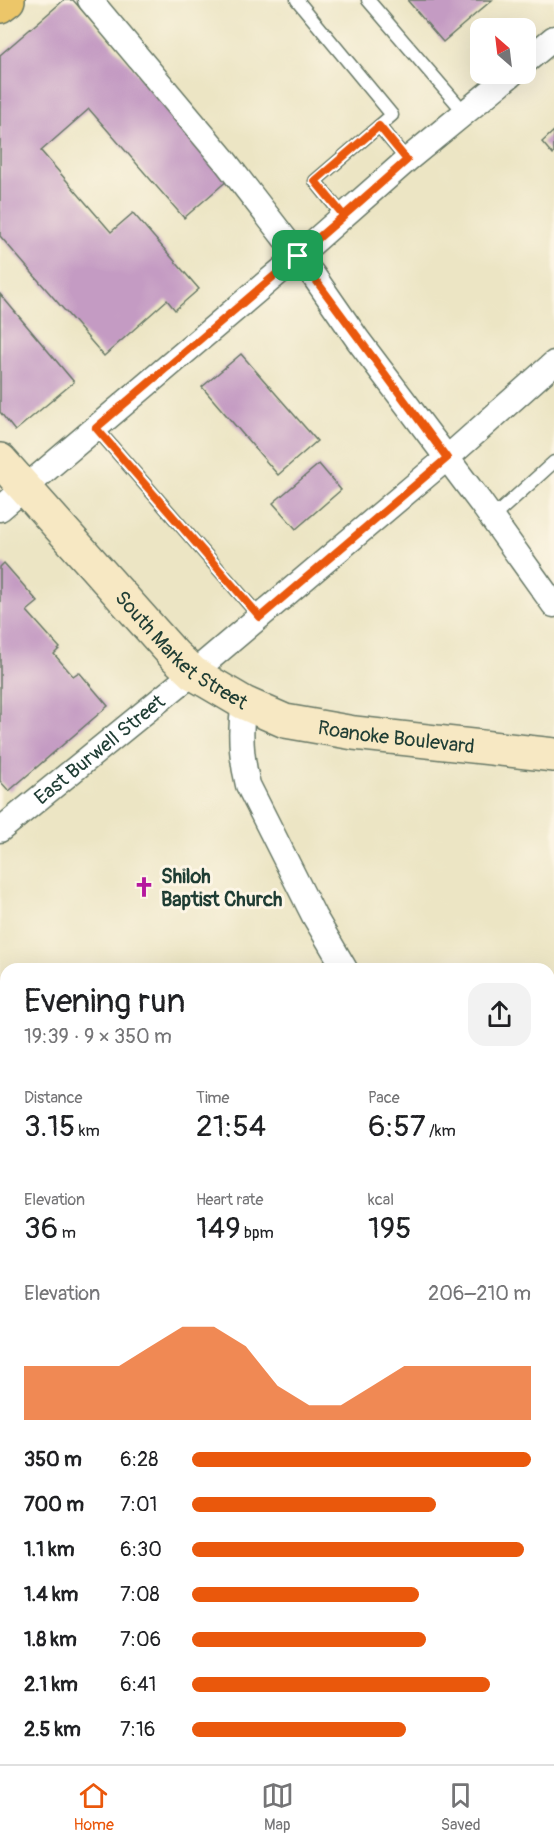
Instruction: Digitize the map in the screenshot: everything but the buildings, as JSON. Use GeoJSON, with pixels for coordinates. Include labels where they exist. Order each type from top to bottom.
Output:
{"type":"FeatureCollection","features":[{"type":"Feature","properties":{"kind":"main road"},"geometry":{"type":"LineString","coordinates":[[0,6],[8,0]]}},
{"type":"Feature","properties":{"kind":"street"},"geometry":{"type":"LineString","coordinates":[[90,0],[225,161],[298,256],[554,605]]}},
{"type":"Feature","properties":{"kind":"street"},"geometry":{"type":"LineString","coordinates":[[536,53],[554,38]]}},
{"type":"Feature","properties":{"kind":"street"},"geometry":{"type":"LineString","coordinates":[[0,509],[298,256],[407,160],[500,84]]}},
{"type":"Feature","properties":{"kind":"street","name":"East Burwell Street"},"geometry":{"type":"LineString","coordinates":[[0,830],[193,674],[447,458],[554,363]]}},
{"type":"Feature","properties":{"kind":"street","name":"South Market Street"},"geometry":{"type":"LineString","coordinates":[[0,460],[193,674],[244,703],[240,726],[242,762],[248,785],[314,916],[341,963]]}},
{"type":"Feature","properties":{"kind":"street","name":"Roanoke Boulevard"},"geometry":{"type":"LineString","coordinates":[[244,703],[285,721],[354,733],[554,755]]}},
{"type":"Feature","properties":{"kind":"lane"},"geometry":{"type":"LineString","coordinates":[[297,0],[392,115],[315,181],[344,216]]}},
{"type":"Feature","properties":{"kind":"lane"},"geometry":{"type":"LineString","coordinates":[[368,0],[465,113]]}},
{"type":"Feature","properties":{"kind":"lane"},"geometry":{"type":"LineString","coordinates":[[379,126],[407,160]]}},
{"type":"Feature","properties":{"kind":"lane"},"geometry":{"type":"LineString","coordinates":[[96,428],[260,617]]}},
{"type":"Feature","properties":{"kind":"lane"},"geometry":{"type":"LineString","coordinates":[[492,518],[554,462]]}},
{"type":"Feature","properties":{"kind":"place","name":"Shiloh Baptist Church"},"geometry":{"type":"Point","coordinates":[144,887]}},
{"type":"Feature","properties":{"kind":"route"},"geometry":{"type":"LineString","coordinates":[[298,256],[344,216],[315,181],[379,126],[407,160],[344,216],[298,256],[96,428],[260,617],[447,458],[298,256]]}}]}
